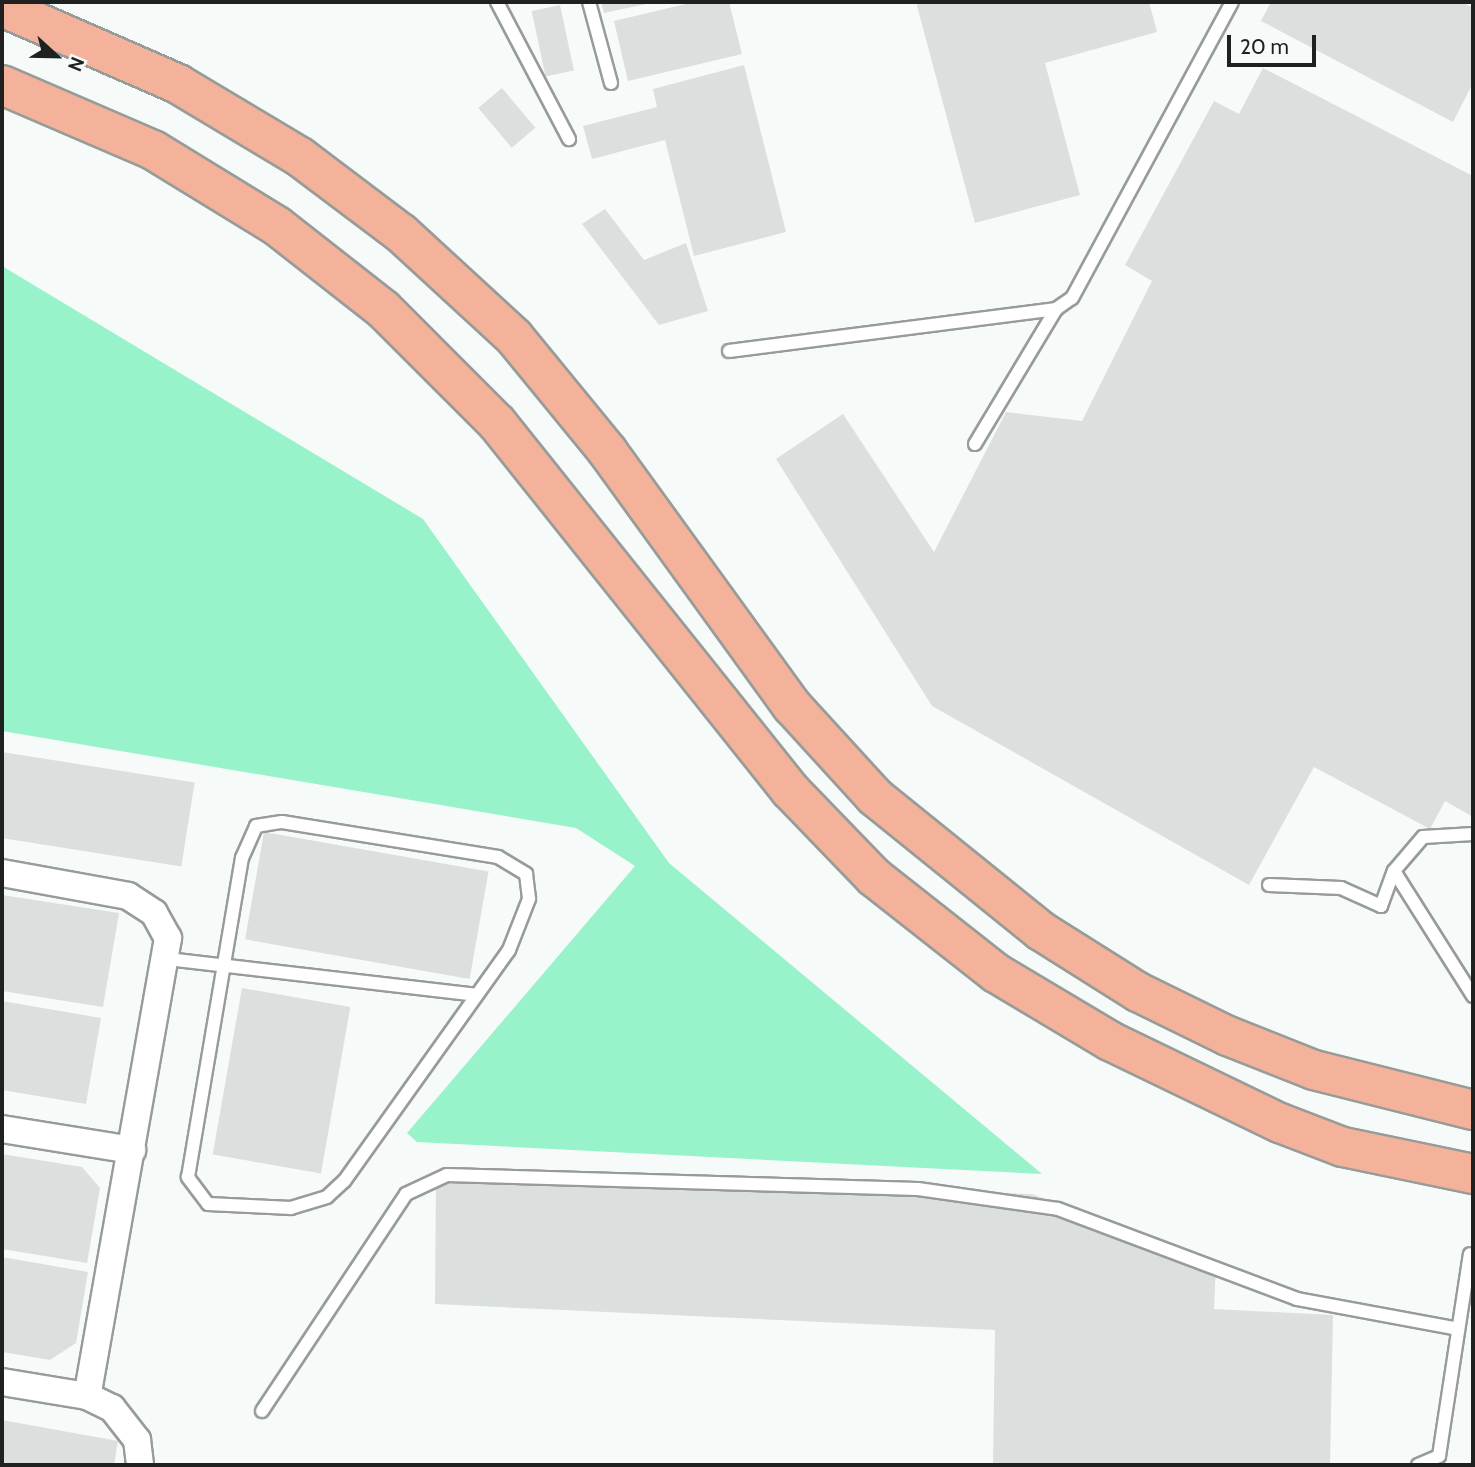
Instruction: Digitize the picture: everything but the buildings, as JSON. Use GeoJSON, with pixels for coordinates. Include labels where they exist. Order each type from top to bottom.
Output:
{"type":"FeatureCollection","features":[{"type":"Feature","properties":{"kind":"highway"},"geometry":{"type":"LineString","coordinates":[[15,12],[178,84],[300,157],[401,233],[514,337],[608,452],[792,706],[876,797],[958,869],[1138,992],[1228,1036],[1326,1073],[1473,1110]]}},
{"type":"Feature","properties":{"kind":"highway"},"geometry":{"type":"LineString","coordinates":[[2,85],[153,150],[277,226],[383,309],[497,423],[790,789],[874,877],[996,973],[1111,1041],[1280,1123],[1343,1147],[1473,1174]]}},
{"type":"Feature","properties":{"kind":"street"},"geometry":{"type":"LineString","coordinates":[[2,873],[128,896],[154,913],[168,938],[167,959],[87,1396]]}},
{"type":"Feature","properties":{"kind":"street"},"geometry":{"type":"LineString","coordinates":[[2,1129],[132,1150]]}},
{"type":"Feature","properties":{"kind":"street"},"geometry":{"type":"LineString","coordinates":[[2,1382],[87,1396],[112,1408],[137,1440],[140,1465]]}},
{"type":"Feature","properties":{"kind":"lane"},"geometry":{"type":"LineString","coordinates":[[497,2],[569,139]]}},
{"type":"Feature","properties":{"kind":"lane"},"geometry":{"type":"LineString","coordinates":[[589,2],[611,83]]}},
{"type":"Feature","properties":{"kind":"lane"},"geometry":{"type":"LineString","coordinates":[[729,351],[1056,309],[1072,299],[1232,2]]}},
{"type":"Feature","properties":{"kind":"lane"},"geometry":{"type":"LineString","coordinates":[[975,444],[1056,309]]}},
{"type":"Feature","properties":{"kind":"lane"},"geometry":{"type":"LineString","coordinates":[[282,821],[498,857],[526,874],[524,923],[476,995],[358,1163],[327,1197],[291,1208],[208,1204],[188,1177],[247,841],[256,826],[282,821]]}},
{"type":"Feature","properties":{"kind":"lane"},"geometry":{"type":"LineString","coordinates":[[1269,885],[1341,888],[1381,906],[1394,871],[1423,837],[1473,834]]}},
{"type":"Feature","properties":{"kind":"lane"},"geometry":{"type":"LineString","coordinates":[[1394,871],[1473,996]]}},
{"type":"Feature","properties":{"kind":"lane"},"geometry":{"type":"LineString","coordinates":[[167,959],[476,995]]}},
{"type":"Feature","properties":{"kind":"lane"},"geometry":{"type":"LineString","coordinates":[[262,1411],[405,1194],[447,1175],[918,1189],[1058,1209],[1297,1299],[1454,1328]]}},
{"type":"Feature","properties":{"kind":"lane"},"geometry":{"type":"LineString","coordinates":[[1418,1465],[1439,1456],[1454,1328],[1470,1254]]}},
{"type":"Feature","properties":{"kind":"green space"},"geometry":{"type":"Polygon","coordinates":[[[2,266],[423,519],[669,863],[1042,1174],[417,1142],[407,1133],[635,866],[576,828],[2,731],[2,266]]]}}]}
